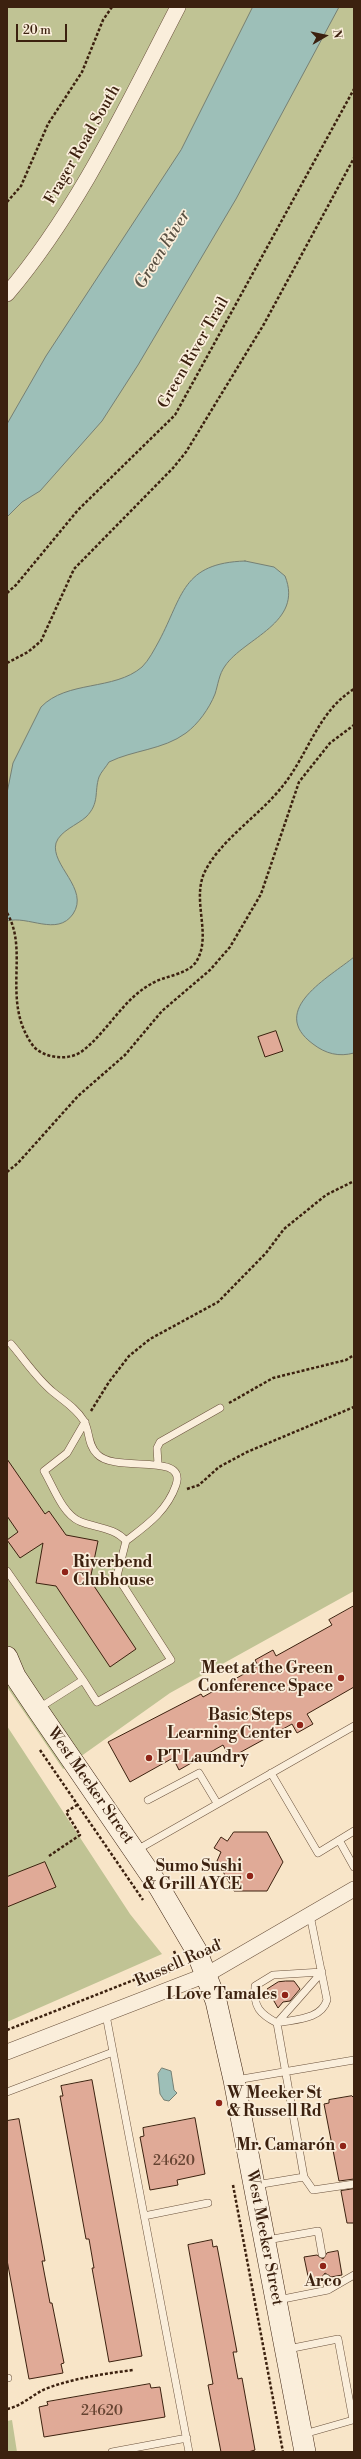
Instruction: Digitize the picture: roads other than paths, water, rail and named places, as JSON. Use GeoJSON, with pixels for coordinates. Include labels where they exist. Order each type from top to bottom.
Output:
{"type":"FeatureCollection","features":[{"type":"Feature","properties":{"kind":"main road","name":"West Meeker Street"},"geometry":{"type":"LineString","coordinates":[[10,1667],[37,1709],[135,1851],[188,1936],[206,1975],[224,2031],[303,2443]]}},
{"type":"Feature","properties":{"kind":"street","name":"Frager Road South"},"geometry":{"type":"LineString","coordinates":[[7,294],[52,235],[134,93],[178,7]]}},
{"type":"Feature","properties":{"kind":"street","name":"Russell Road"},"geometry":{"type":"LineString","coordinates":[[7,2052],[106,2015],[206,1975],[354,1889]]}},
{"type":"Feature","properties":{"kind":"lane"},"geometry":{"type":"LineString","coordinates":[[7,1571],[97,1702],[171,1660],[117,1576],[126,1541],[153,1520],[173,1494],[177,1482],[175,1472],[168,1466],[158,1464],[141,1466],[107,1461],[96,1454],[88,1440],[84,1422],[68,1401],[53,1392],[11,1344]]}},
{"type":"Feature","properties":{"kind":"lane"},"geometry":{"type":"LineString","coordinates":[[158,1464],[157,1448],[160,1442],[220,1408]]}},
{"type":"Feature","properties":{"kind":"lane"},"geometry":{"type":"LineString","coordinates":[[84,1422],[67,1453],[44,1471],[68,1513],[78,1521],[119,1533],[126,1541]]}},
{"type":"Feature","properties":{"kind":"lane"},"geometry":{"type":"LineString","coordinates":[[37,1709],[83,1680]]}},
{"type":"Feature","properties":{"kind":"lane"},"geometry":{"type":"LineString","coordinates":[[135,1851],[354,1726]]}},
{"type":"Feature","properties":{"kind":"lane"},"geometry":{"type":"LineString","coordinates":[[148,1800],[199,1772],[217,1803]]}},
{"type":"Feature","properties":{"kind":"lane"},"geometry":{"type":"LineString","coordinates":[[271,1773],[318,1853],[354,1831]]}},
{"type":"Feature","properties":{"kind":"lane"},"geometry":{"type":"LineString","coordinates":[[339,1840],[354,1867]]}},
{"type":"Feature","properties":{"kind":"lane"},"geometry":{"type":"LineString","coordinates":[[310,1915],[322,1972],[327,2000],[324,2009],[318,2014],[277,2023],[263,2016],[256,2000],[255,1986],[273,1975],[322,1972]]}},
{"type":"Feature","properties":{"kind":"lane"},"geometry":{"type":"LineString","coordinates":[[277,2023],[322,1972]]}},
{"type":"Feature","properties":{"kind":"lane"},"geometry":{"type":"LineString","coordinates":[[106,2015],[189,2452]]}},
{"type":"Feature","properties":{"kind":"lane"},"geometry":{"type":"LineString","coordinates":[[277,2023],[304,2176],[308,2186],[313,2190],[354,2184]]}},
{"type":"Feature","properties":{"kind":"lane"},"geometry":{"type":"LineString","coordinates":[[7,2092],[113,2052]]}},
{"type":"Feature","properties":{"kind":"lane"},"geometry":{"type":"LineString","coordinates":[[234,2080],[354,2060]]}},
{"type":"Feature","properties":{"kind":"lane"},"geometry":{"type":"LineString","coordinates":[[254,2186],[304,2176]]}},
{"type":"Feature","properties":{"kind":"lane"},"geometry":{"type":"LineString","coordinates":[[144,2216],[208,2203]]}},
{"type":"Feature","properties":{"kind":"lane"},"geometry":{"type":"LineString","coordinates":[[264,2240],[318,2231],[322,2254]]}},
{"type":"Feature","properties":{"kind":"lane"},"geometry":{"type":"LineString","coordinates":[[276,2301],[328,2290],[354,2275]]}},
{"type":"Feature","properties":{"kind":"lane"},"geometry":{"type":"LineString","coordinates":[[326,2278],[328,2290]]}},
{"type":"Feature","properties":{"kind":"lane"},"geometry":{"type":"LineString","coordinates":[[286,2349],[338,2339],[354,2420],[303,2443]]}},
{"type":"Feature","properties":{"kind":"lane"},"geometry":{"type":"LineString","coordinates":[[112,2452],[187,2438]]}},
{"type":"Feature","properties":{"kind":"water","name":"Green River"},"geometry":{"type":"Polygon","coordinates":[[[253,7],[339,7],[236,199],[138,365],[102,421],[40,491],[22,502],[7,517],[7,424],[46,356],[181,150],[253,7]]]}},
{"type":"Feature","properties":{"kind":"water"},"geometry":{"type":"Polygon","coordinates":[[[245,561],[274,567],[285,576],[289,592],[286,606],[279,618],[234,656],[225,666],[221,672],[215,694],[210,705],[199,721],[186,733],[168,743],[109,762],[102,771],[99,777],[95,802],[90,812],[86,817],[61,835],[56,843],[56,851],[59,860],[74,886],[77,895],[77,905],[73,914],[66,921],[51,925],[15,920],[7,921],[7,793],[13,763],[41,707],[64,693],[118,680],[131,675],[142,667],[149,658],[159,641],[180,596],[196,575],[208,568],[224,563],[245,561]]]}},
{"type":"Feature","properties":{"kind":"water"},"geometry":{"type":"Polygon","coordinates":[[[354,957],[354,1053],[338,1055],[323,1050],[313,1044],[301,1031],[297,1019],[299,1007],[307,995],[318,984],[354,957]]]}},
{"type":"Feature","properties":{"kind":"water"},"geometry":{"type":"Polygon","coordinates":[[[162,2068],[171,2071],[174,2090],[177,2093],[169,2101],[164,2100],[160,2094],[158,2074],[162,2068]]]}},
{"type":"Feature","properties":{"kind":"place","name":"Riverbend Clubhouse"},"geometry":{"type":"Point","coordinates":[65,1572]}},
{"type":"Feature","properties":{"kind":"place","name":"Meet at the Green Conference Space"},"geometry":{"type":"Point","coordinates":[341,1678]}},
{"type":"Feature","properties":{"kind":"place","name":"Basic Steps Learning Center"},"geometry":{"type":"Point","coordinates":[300,1725]}},
{"type":"Feature","properties":{"kind":"place","name":"PT Laundry"},"geometry":{"type":"Point","coordinates":[149,1758]}},
{"type":"Feature","properties":{"kind":"place","name":"Sumo Sushi & Grill AYCE"},"geometry":{"type":"Point","coordinates":[250,1876]}},
{"type":"Feature","properties":{"kind":"place","name":"I Love Tamales"},"geometry":{"type":"Point","coordinates":[285,1995]}},
{"type":"Feature","properties":{"kind":"place","name":"W Meeker St & Russell Rd"},"geometry":{"type":"Point","coordinates":[219,2103]}},
{"type":"Feature","properties":{"kind":"place","name":"Mr. Camarón"},"geometry":{"type":"Point","coordinates":[343,2146]}},
{"type":"Feature","properties":{"kind":"place","name":"Arco"},"geometry":{"type":"Point","coordinates":[323,2266]}}]}
